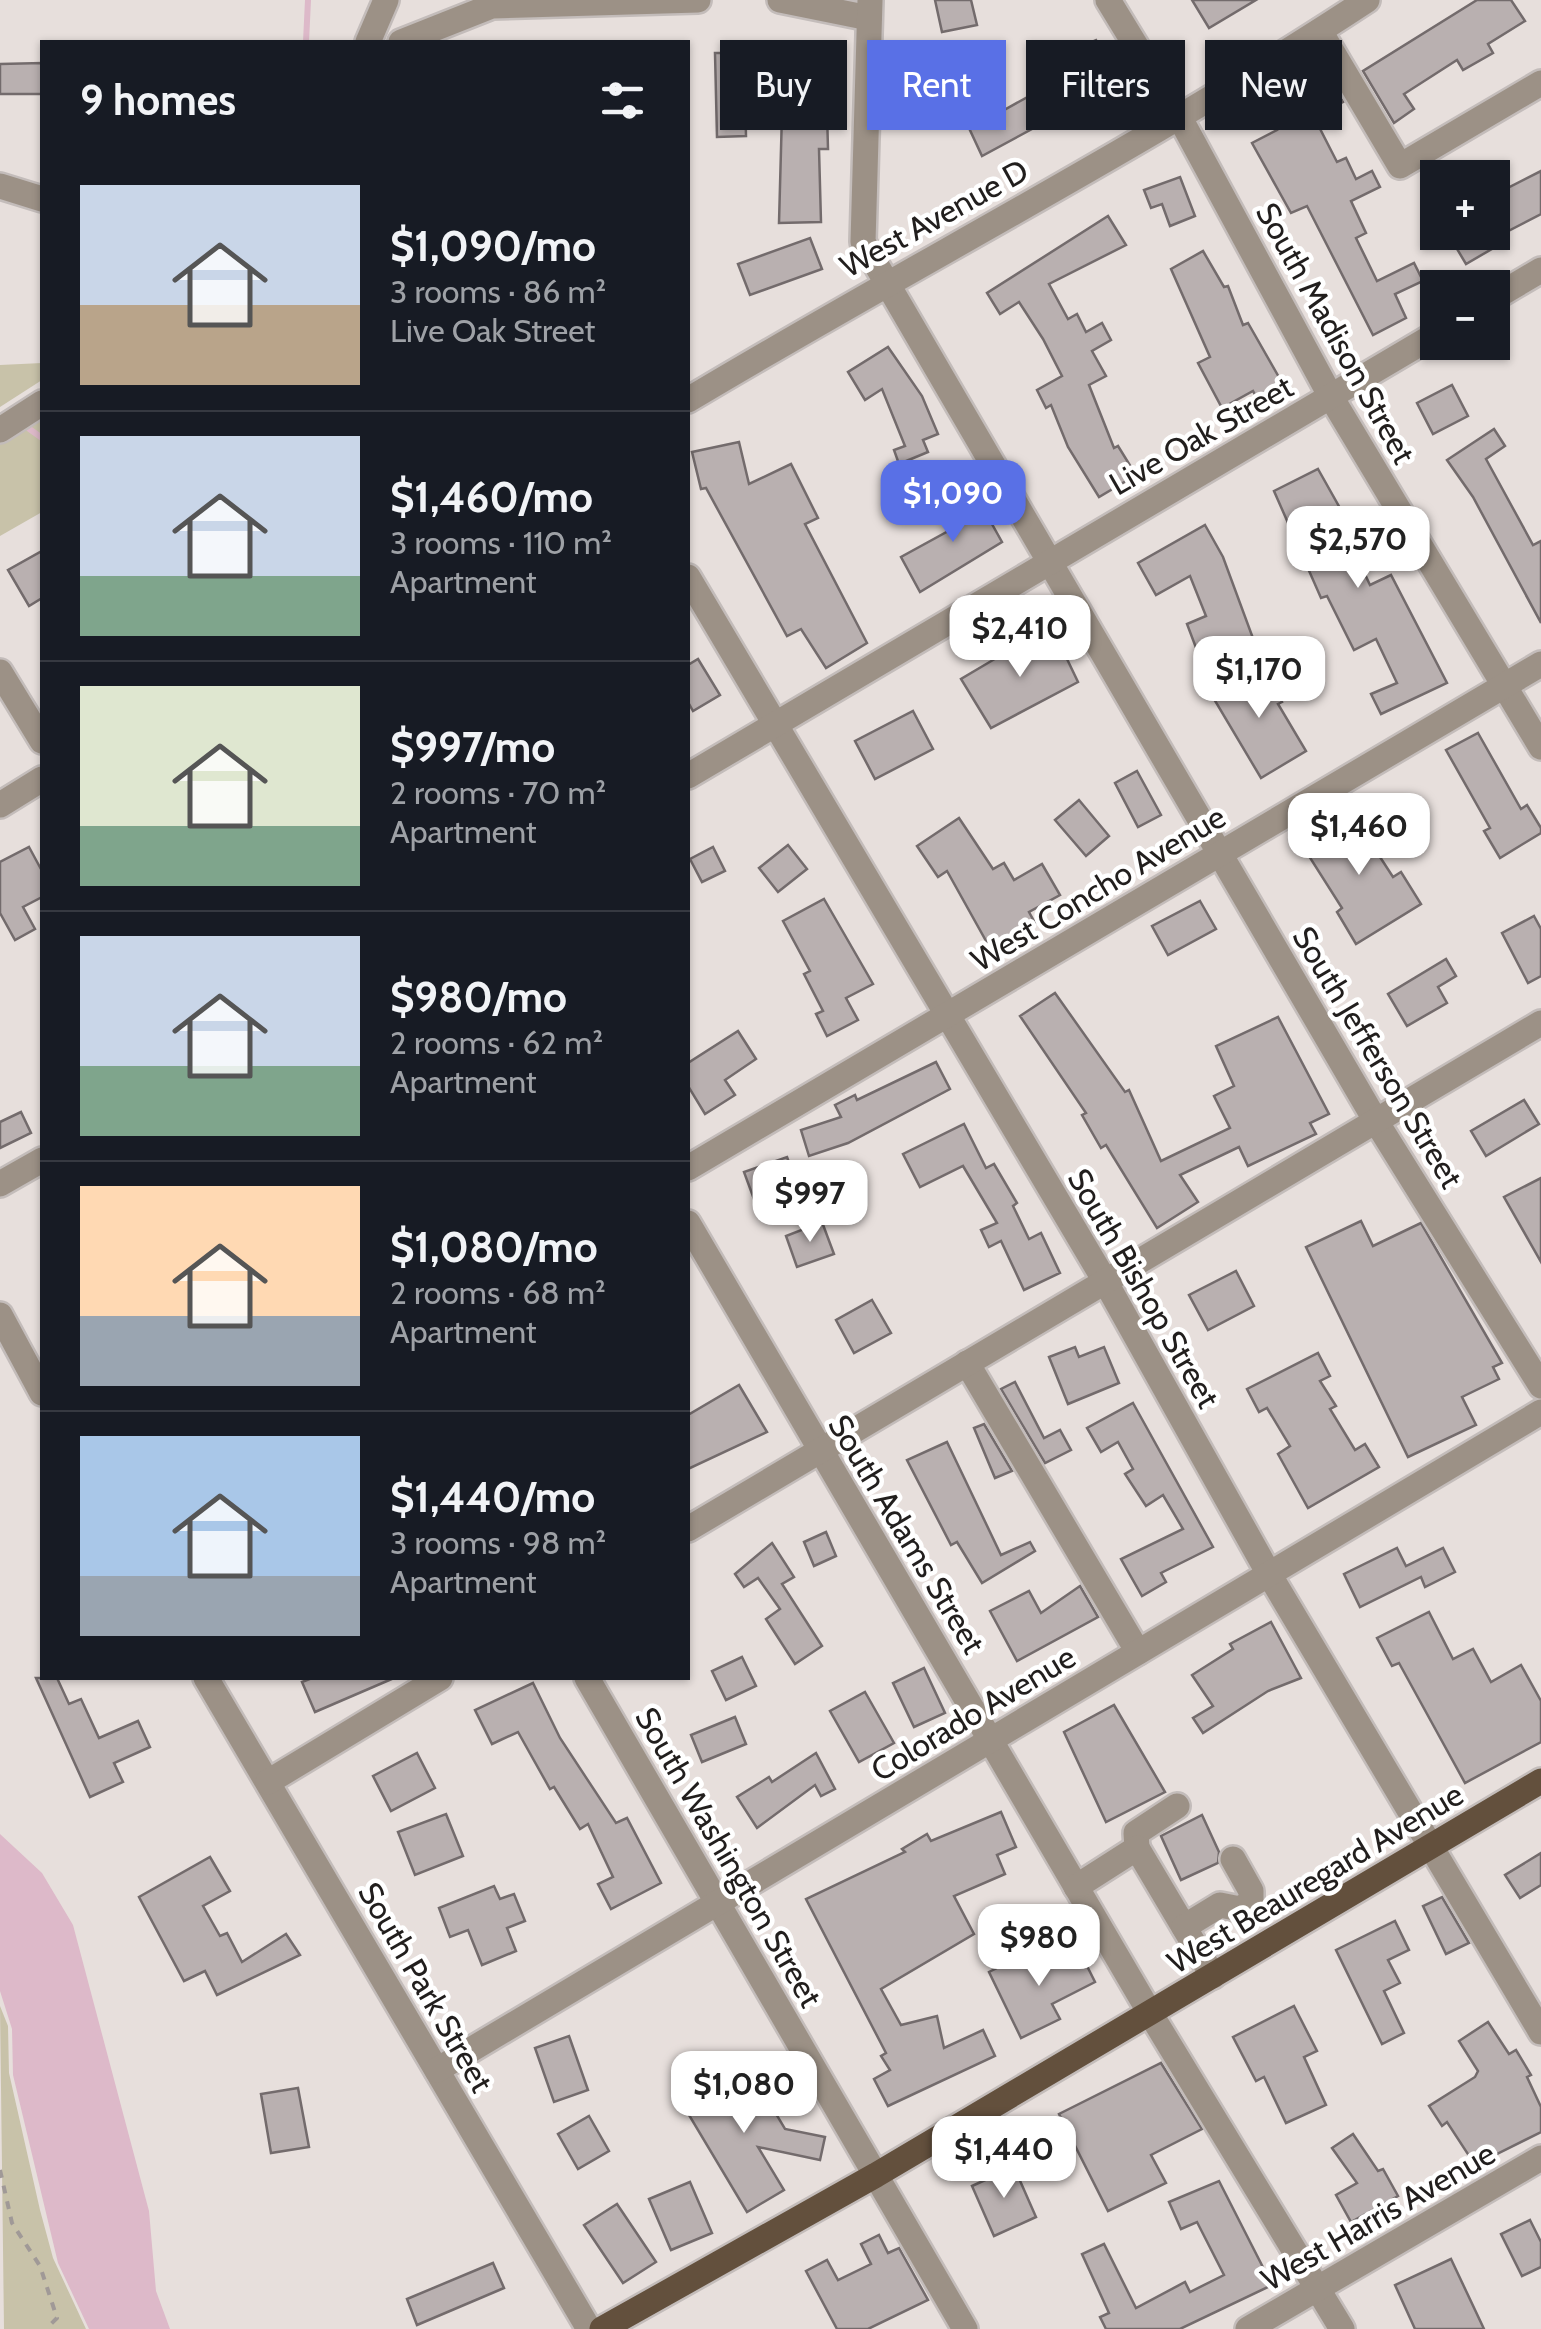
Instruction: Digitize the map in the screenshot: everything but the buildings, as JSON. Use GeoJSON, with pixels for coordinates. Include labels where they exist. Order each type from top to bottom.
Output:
{"type":"FeatureCollection","features":[{"type":"Feature","properties":{"kind":"main road","name":"West Beauregard Avenue"},"geometry":{"type":"LineString","coordinates":[[602,2329],[876,2175],[1541,1781]]}},
{"type":"Feature","properties":{"kind":"street"},"geometry":{"type":"LineString","coordinates":[[369,40],[386,0]]}},
{"type":"Feature","properties":{"kind":"street"},"geometry":{"type":"LineString","coordinates":[[406,40],[492,6],[698,0]]}},
{"type":"Feature","properties":{"kind":"street"},"geometry":{"type":"LineString","coordinates":[[780,0],[869,9]]}},
{"type":"Feature","properties":{"kind":"street","name":"South Madison Street"},"geometry":{"type":"LineString","coordinates":[[1108,0],[1132,40]]}},
{"type":"Feature","properties":{"kind":"street","name":"West Avenue D"},"geometry":{"type":"LineString","coordinates":[[1185,115],[1367,0]]}},
{"type":"Feature","properties":{"kind":"street","name":"South Jefferson Street"},"geometry":{"type":"LineString","coordinates":[[869,9],[871,88],[863,242],[889,280],[1374,1118],[1541,1386]]}},
{"type":"Feature","properties":{"kind":"street"},"geometry":{"type":"LineString","coordinates":[[1320,31],[1400,166],[1541,82]]}},
{"type":"Feature","properties":{"kind":"street","name":"South Madison Street"},"geometry":{"type":"LineString","coordinates":[[1185,127],[1331,398],[1541,747]]}},
{"type":"Feature","properties":{"kind":"street","name":"West Avenue D"},"geometry":{"type":"LineString","coordinates":[[690,399],[889,280],[1158,130]]}},
{"type":"Feature","properties":{"kind":"street"},"geometry":{"type":"LineString","coordinates":[[0,186],[40,198]]}},
{"type":"Feature","properties":{"kind":"street"},"geometry":{"type":"LineString","coordinates":[[1510,288],[1541,270]]}},
{"type":"Feature","properties":{"kind":"street","name":"Live Oak Street"},"geometry":{"type":"LineString","coordinates":[[690,775],[1048,560],[1420,344]]}},
{"type":"Feature","properties":{"kind":"street"},"geometry":{"type":"LineString","coordinates":[[0,430],[40,404]]}},
{"type":"Feature","properties":{"kind":"street","name":"South Bishop Street"},"geometry":{"type":"LineString","coordinates":[[690,580],[1104,1280],[1269,1574],[1541,2032]]}},
{"type":"Feature","properties":{"kind":"street","name":"West Concho Avenue"},"geometry":{"type":"LineString","coordinates":[[690,1167],[1541,664]]}},
{"type":"Feature","properties":{"kind":"street"},"geometry":{"type":"LineString","coordinates":[[0,672],[40,738]]}},
{"type":"Feature","properties":{"kind":"street"},"geometry":{"type":"LineString","coordinates":[[0,805],[40,779]]}},
{"type":"Feature","properties":{"kind":"street"},"geometry":{"type":"LineString","coordinates":[[690,1528],[1374,1118],[1541,1023]]}},
{"type":"Feature","properties":{"kind":"street"},"geometry":{"type":"LineString","coordinates":[[0,1184],[40,1161]]}},
{"type":"Feature","properties":{"kind":"street","name":"South Adams Street"},"geometry":{"type":"LineString","coordinates":[[690,1226],[1150,2014],[1342,2329]]}},
{"type":"Feature","properties":{"kind":"street"},"geometry":{"type":"LineString","coordinates":[[0,1315],[40,1390]]}},
{"type":"Feature","properties":{"kind":"street"},"geometry":{"type":"LineString","coordinates":[[967,1362],[1138,1652]]}},
{"type":"Feature","properties":{"kind":"street","name":"Colorado Avenue"},"geometry":{"type":"LineString","coordinates":[[438,2070],[1541,1412]]}},
{"type":"Feature","properties":{"kind":"street","name":"South Park Street"},"geometry":{"type":"LineString","coordinates":[[207,1680],[589,2329]]}},
{"type":"Feature","properties":{"kind":"street"},"geometry":{"type":"LineString","coordinates":[[268,1782],[437,1680]]}},
{"type":"Feature","properties":{"kind":"street","name":"South Washington Street"},"geometry":{"type":"LineString","coordinates":[[588,1680],[965,2329]]}},
{"type":"Feature","properties":{"kind":"street"},"geometry":{"type":"LineString","coordinates":[[1177,1806],[1136,1833],[1138,1848],[1213,1976]]}},
{"type":"Feature","properties":{"kind":"street"},"geometry":{"type":"LineString","coordinates":[[1076,1887],[1138,1848]]}},
{"type":"Feature","properties":{"kind":"street"},"geometry":{"type":"LineString","coordinates":[[1184,1927],[1220,1904],[1240,1909],[1251,1902],[1251,1890],[1234,1859]]}},
{"type":"Feature","properties":{"kind":"street","name":"West Harris Avenue"},"geometry":{"type":"LineString","coordinates":[[1248,2329],[1541,2158]]}},
{"type":"Feature","properties":{"kind":"path"},"geometry":{"type":"LineString","coordinates":[[0,2170],[12,2223],[40,2266],[62,2328]]}},
{"type":"Feature","properties":{"kind":"path"},"geometry":{"type":"LineString","coordinates":[[46,2329],[56,2318]]}},
{"type":"Feature","properties":{"kind":"shaded area"},"geometry":{"type":"Polygon","coordinates":[[[40,363],[40,381],[0,407],[0,365],[40,363]]]}},
{"type":"Feature","properties":{"kind":"shaded area"},"geometry":{"type":"Polygon","coordinates":[[[40,414],[40,513],[0,536],[0,443],[40,414]]]}},
{"type":"Feature","properties":{"kind":"shaded area"},"geometry":{"type":"Polygon","coordinates":[[[0,1834],[42,1873],[73,1925],[149,2211],[156,2291],[170,2329],[89,2329],[58,2263],[13,2075],[12,2029],[0,1991],[0,1834]]]}},
{"type":"Feature","properties":{"kind":"shaded area"},"geometry":{"type":"Polygon","coordinates":[[[0,2006],[8,2026],[9,2073],[40,2210],[53,2258],[86,2329],[4,2329],[0,2006]]]}},
{"type":"Feature","properties":{"kind":"waterway"},"geometry":{"type":"LineString","coordinates":[[306,40],[308,0]]}},
{"type":"Feature","properties":{"kind":"waterway"},"geometry":{"type":"LineString","coordinates":[[28,428],[40,437]]}}]}
